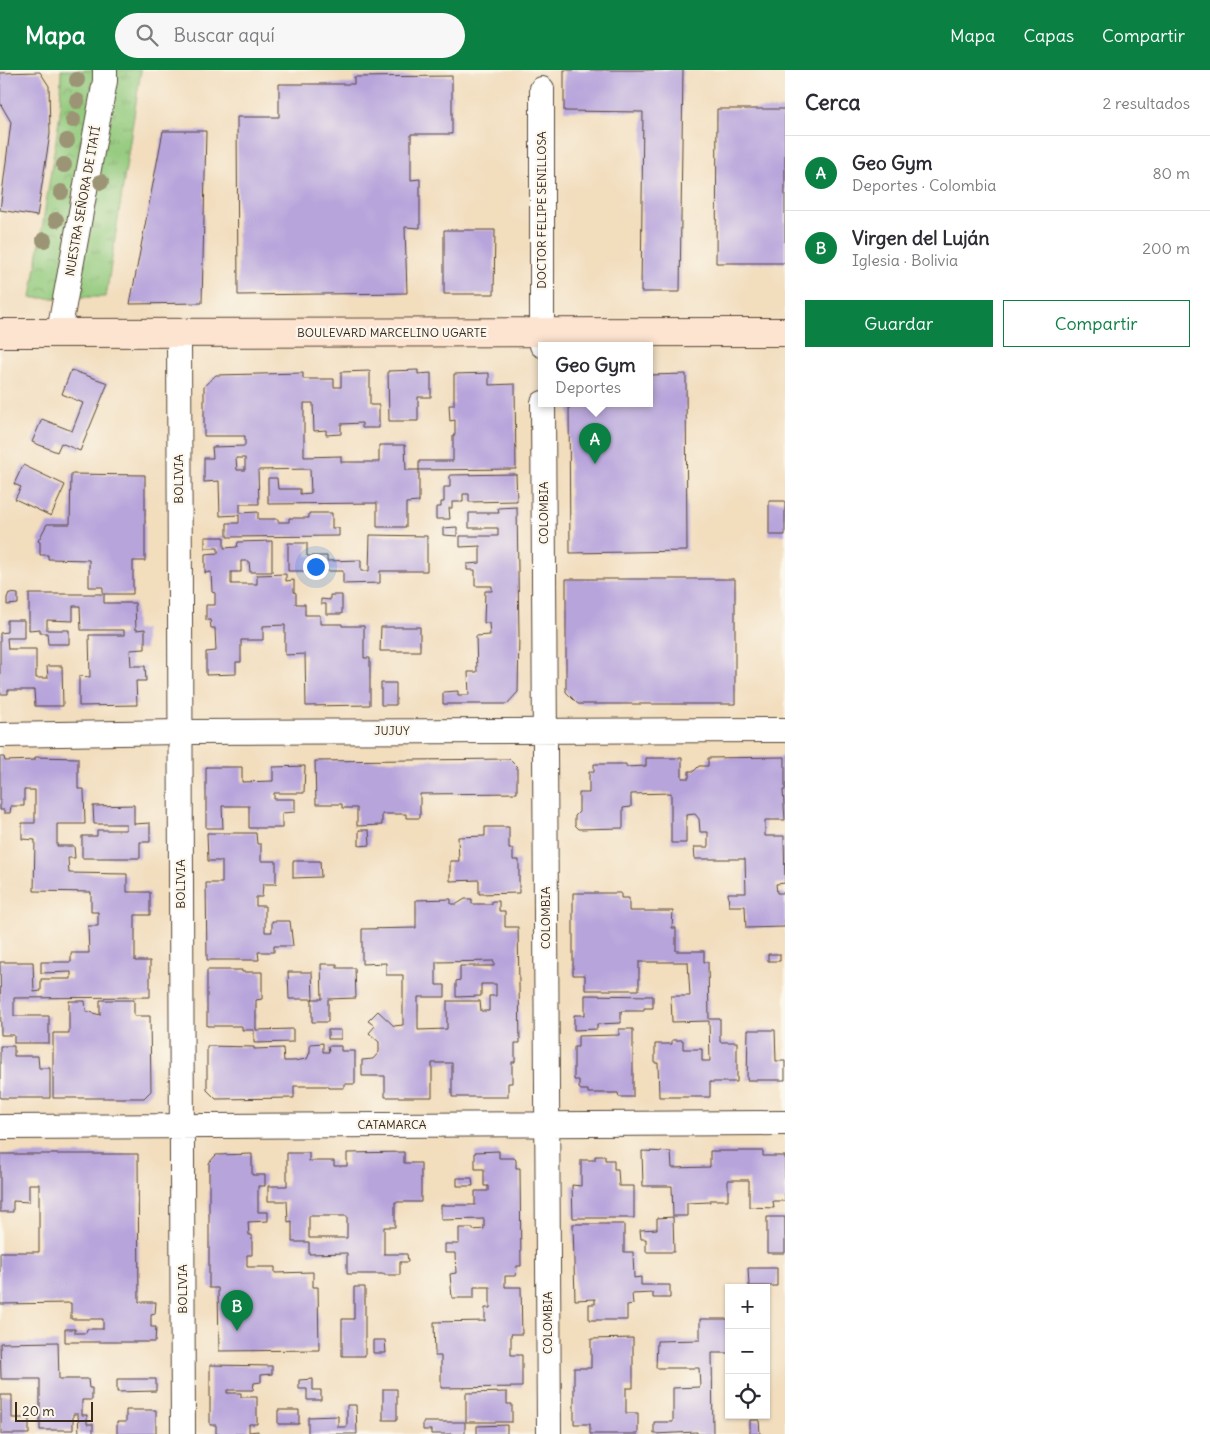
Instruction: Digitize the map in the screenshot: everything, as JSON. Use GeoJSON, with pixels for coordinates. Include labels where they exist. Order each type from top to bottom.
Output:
{"type":"FeatureCollection","features":[{"type":"Feature","properties":{"kind":"main road","name":"BOULEVARD MARCELINO UGARTE"},"geometry":{"type":"LineString","coordinates":[[0,334],[60,332],[179,333],[542,339],[785,332]]}},
{"type":"Feature","properties":{"kind":"street","name":"NUESTRA SEÑORA DE ITATÍ"},"geometry":{"type":"LineString","coordinates":[[60,332],[105,82],[105,70]]}},
{"type":"Feature","properties":{"kind":"street","name":"DOCTOR FELIPE SENILLOSA"},"geometry":{"type":"LineString","coordinates":[[542,89],[542,339]]}},
{"type":"Feature","properties":{"kind":"street","name":"BOLIVIA"},"geometry":{"type":"LineString","coordinates":[[179,333],[183,1434]]}},
{"type":"Feature","properties":{"kind":"street","name":"COLOMBIA"},"geometry":{"type":"LineString","coordinates":[[543,407],[548,1434]]}},
{"type":"Feature","properties":{"kind":"street","name":"JUJUY"},"geometry":{"type":"LineString","coordinates":[[0,734],[785,730]]}},
{"type":"Feature","properties":{"kind":"street","name":"CATAMARCA"},"geometry":{"type":"LineString","coordinates":[[0,1127],[785,1123]]}},
{"type":"Feature","properties":{"kind":"green space"},"geometry":{"type":"Polygon","coordinates":[[[61,70],[99,70],[60,298],[31,298],[60,114],[61,70]]]}},
{"type":"Feature","properties":{"kind":"green space"},"geometry":{"type":"Polygon","coordinates":[[[112,70],[141,70],[106,297],[73,297],[112,70]]]}},
{"type":"Feature","properties":{"kind":"building"},"geometry":{"type":"Polygon","coordinates":[[[564,70],[683,70],[680,292],[641,292],[643,112],[564,111],[564,70]]]}},
{"type":"Feature","properties":{"kind":"building"},"geometry":{"type":"Polygon","coordinates":[[[40,72],[49,86],[50,134],[37,216],[0,210],[11,122],[0,103],[0,73],[40,72]]]}},
{"type":"Feature","properties":{"kind":"building"},"geometry":{"type":"Polygon","coordinates":[[[452,76],[452,134],[411,134],[411,180],[420,179],[420,228],[405,227],[407,293],[238,295],[237,117],[279,117],[279,84],[354,84],[354,77],[452,76]]]}},
{"type":"Feature","properties":{"kind":"building"},"geometry":{"type":"Polygon","coordinates":[[[717,109],[785,109],[785,263],[716,263],[717,109]]]}},
{"type":"Feature","properties":{"kind":"building"},"geometry":{"type":"Polygon","coordinates":[[[163,131],[206,131],[202,303],[130,304],[163,131]]]}},
{"type":"Feature","properties":{"kind":"building"},"geometry":{"type":"Polygon","coordinates":[[[444,230],[495,230],[494,294],[444,294],[444,230]]]}},
{"type":"Feature","properties":{"kind":"building"},"geometry":{"type":"Polygon","coordinates":[[[71,370],[108,383],[80,451],[61,443],[57,452],[32,442],[42,419],[72,431],[83,403],[62,394],[71,370]]]}},
{"type":"Feature","properties":{"kind":"building"},"geometry":{"type":"Polygon","coordinates":[[[418,370],[418,374],[431,373],[431,397],[418,397],[418,421],[389,421],[388,371],[418,370]]]}},
{"type":"Feature","properties":{"kind":"building"},"geometry":{"type":"Polygon","coordinates":[[[370,371],[370,405],[379,405],[379,428],[362,428],[362,423],[341,424],[341,434],[326,435],[326,430],[314,431],[313,403],[304,403],[304,457],[341,456],[341,462],[379,462],[379,445],[405,445],[406,470],[419,470],[419,502],[406,503],[406,527],[377,527],[377,503],[268,504],[268,478],[277,478],[278,489],[300,489],[300,494],[311,493],[310,469],[258,470],[259,504],[240,504],[240,513],[258,512],[258,519],[278,519],[278,522],[289,522],[289,518],[309,518],[309,513],[332,513],[332,528],[339,528],[339,536],[227,537],[227,523],[239,523],[239,515],[220,516],[219,481],[204,482],[204,458],[213,458],[212,447],[245,446],[245,436],[204,436],[204,386],[216,375],[303,373],[303,379],[334,379],[334,387],[341,387],[341,372],[370,371]],[[236,458],[237,470],[245,470],[245,458],[236,458]]]}},
{"type":"Feature","properties":{"kind":"building"},"geometry":{"type":"Polygon","coordinates":[[[489,373],[489,385],[515,384],[516,469],[419,470],[419,461],[453,461],[455,420],[450,421],[449,405],[454,405],[454,374],[489,373]]]}},
{"type":"Feature","properties":{"kind":"building"},"geometry":{"type":"Polygon","coordinates":[[[686,374],[687,551],[570,553],[569,407],[653,407],[653,375],[686,374]]]}},
{"type":"Feature","properties":{"kind":"building"},"geometry":{"type":"Polygon","coordinates":[[[23,465],[65,485],[51,516],[15,499],[21,487],[14,484],[23,465]]]}},
{"type":"Feature","properties":{"kind":"building"},"geometry":{"type":"Polygon","coordinates":[[[71,474],[145,475],[145,561],[133,561],[133,594],[104,594],[104,603],[135,603],[136,630],[145,629],[145,649],[130,650],[131,666],[145,666],[146,681],[136,681],[137,705],[79,706],[79,676],[90,677],[89,635],[124,635],[124,630],[81,630],[80,606],[73,606],[73,621],[47,620],[47,630],[69,630],[69,644],[48,644],[47,633],[40,633],[40,629],[29,630],[29,594],[103,594],[103,587],[89,587],[89,560],[48,559],[48,555],[40,555],[40,542],[38,541],[47,524],[70,524],[71,474]]]}},
{"type":"Feature","properties":{"kind":"building"},"geometry":{"type":"Polygon","coordinates":[[[516,474],[517,501],[469,502],[469,494],[463,494],[463,502],[452,502],[452,508],[449,508],[450,519],[436,519],[436,507],[441,507],[441,502],[444,502],[444,487],[450,487],[450,475],[516,474]]]}},
{"type":"Feature","properties":{"kind":"building"},"geometry":{"type":"Polygon","coordinates":[[[769,501],[785,501],[785,535],[769,535],[769,501]]]}},
{"type":"Feature","properties":{"kind":"building"},"geometry":{"type":"Polygon","coordinates":[[[517,507],[518,692],[507,704],[443,704],[443,692],[458,691],[458,695],[469,695],[468,672],[477,672],[476,636],[490,635],[489,623],[484,623],[485,591],[492,591],[492,586],[475,586],[475,570],[467,570],[467,564],[480,563],[480,546],[460,547],[460,536],[498,536],[498,528],[469,528],[469,513],[499,513],[498,508],[517,507]]]}},
{"type":"Feature","properties":{"kind":"building"},"geometry":{"type":"Polygon","coordinates":[[[457,527],[457,536],[443,535],[443,528],[457,527]]]}},
{"type":"Feature","properties":{"kind":"building"},"geometry":{"type":"Polygon","coordinates":[[[370,535],[427,536],[427,571],[380,571],[380,583],[343,584],[343,571],[288,571],[288,543],[307,543],[307,556],[327,556],[327,561],[361,560],[361,571],[369,571],[370,535]]]}},
{"type":"Feature","properties":{"kind":"building"},"geometry":{"type":"Polygon","coordinates":[[[205,537],[224,537],[224,548],[237,547],[238,542],[272,541],[272,572],[250,572],[249,561],[241,561],[241,572],[231,572],[231,584],[257,584],[257,575],[286,574],[286,581],[294,580],[296,604],[305,604],[305,615],[320,615],[320,624],[364,626],[364,658],[370,658],[370,705],[306,706],[305,654],[285,655],[285,625],[263,626],[263,640],[241,640],[241,662],[236,662],[236,674],[206,675],[206,652],[216,651],[215,628],[211,628],[210,620],[206,620],[206,605],[215,605],[215,593],[212,592],[211,572],[205,573],[205,554],[218,553],[218,548],[205,548],[205,537]]]}},
{"type":"Feature","properties":{"kind":"building"},"geometry":{"type":"Polygon","coordinates":[[[566,579],[735,579],[735,704],[578,704],[566,692],[566,579]]]}},
{"type":"Feature","properties":{"kind":"building"},"geometry":{"type":"Polygon","coordinates":[[[9,593],[18,594],[18,604],[7,605],[9,593]]]}},
{"type":"Feature","properties":{"kind":"building"},"geometry":{"type":"Polygon","coordinates":[[[330,595],[342,595],[342,614],[326,614],[326,604],[321,604],[321,599],[330,600],[330,595]]]}},
{"type":"Feature","properties":{"kind":"building"},"geometry":{"type":"Polygon","coordinates":[[[7,620],[24,620],[24,638],[7,638],[8,649],[36,649],[36,678],[48,678],[47,666],[62,666],[63,706],[35,706],[34,690],[8,690],[8,694],[0,694],[0,633],[7,632],[7,620]]]}},
{"type":"Feature","properties":{"kind":"building"},"geometry":{"type":"Polygon","coordinates":[[[381,627],[420,627],[420,651],[380,651],[381,627]]]}},
{"type":"Feature","properties":{"kind":"building"},"geometry":{"type":"Polygon","coordinates":[[[381,683],[396,683],[396,705],[381,705],[381,683]]]}},
{"type":"Feature","properties":{"kind":"building"},"geometry":{"type":"Polygon","coordinates":[[[0,757],[4,757],[5,761],[35,760],[35,757],[78,758],[78,789],[84,789],[85,824],[57,824],[57,846],[74,846],[75,858],[68,858],[69,873],[127,874],[127,892],[150,892],[150,915],[135,915],[135,961],[150,961],[150,997],[14,998],[14,1016],[49,1016],[49,1043],[14,1043],[14,1035],[1,1035],[0,962],[33,962],[34,992],[41,991],[41,979],[71,979],[71,972],[41,973],[41,962],[71,962],[71,953],[89,953],[88,926],[98,926],[98,912],[91,912],[91,892],[34,891],[35,840],[22,839],[22,823],[35,823],[35,790],[24,790],[24,806],[11,806],[10,813],[4,813],[4,810],[0,810],[0,757]]]}},
{"type":"Feature","properties":{"kind":"building"},"geometry":{"type":"Polygon","coordinates":[[[785,757],[785,790],[783,790],[785,820],[765,820],[765,836],[784,836],[785,883],[776,884],[777,893],[785,893],[785,927],[746,928],[745,906],[729,906],[728,893],[746,893],[745,859],[695,859],[694,847],[708,847],[708,832],[700,832],[699,819],[695,814],[686,815],[686,843],[671,843],[671,793],[631,794],[631,807],[623,808],[623,828],[579,829],[575,825],[575,816],[579,812],[579,793],[589,793],[589,772],[594,772],[594,764],[626,764],[626,767],[646,766],[646,758],[682,758],[682,778],[689,778],[689,771],[694,771],[699,766],[708,766],[708,758],[785,757]]]}},
{"type":"Feature","properties":{"kind":"building"},"geometry":{"type":"Polygon","coordinates":[[[509,759],[517,767],[517,793],[420,794],[420,818],[406,818],[406,814],[382,814],[382,825],[357,826],[357,808],[342,808],[342,804],[316,804],[315,761],[509,759]]]}},
{"type":"Feature","properties":{"kind":"building"},"geometry":{"type":"Polygon","coordinates":[[[305,766],[304,793],[274,793],[274,799],[295,799],[295,812],[282,813],[282,828],[249,828],[249,806],[222,806],[223,828],[206,828],[206,767],[242,767],[242,782],[273,781],[273,767],[305,766]]]}},
{"type":"Feature","properties":{"kind":"building"},"geometry":{"type":"Polygon","coordinates":[[[134,805],[134,824],[150,823],[150,842],[140,842],[140,858],[82,858],[82,836],[97,836],[97,830],[126,830],[126,824],[94,824],[93,806],[134,805]]]}},
{"type":"Feature","properties":{"kind":"building"},"geometry":{"type":"Polygon","coordinates":[[[485,827],[509,827],[509,849],[513,849],[513,860],[519,860],[519,893],[479,894],[479,880],[450,881],[450,861],[459,861],[458,837],[485,836],[485,827]]]}},
{"type":"Feature","properties":{"kind":"building"},"geometry":{"type":"Polygon","coordinates":[[[359,830],[369,830],[370,845],[359,846],[359,830]]]}},
{"type":"Feature","properties":{"kind":"building"},"geometry":{"type":"Polygon","coordinates":[[[207,833],[256,833],[257,844],[261,844],[261,861],[276,861],[276,884],[263,884],[262,897],[256,897],[256,906],[265,906],[265,932],[272,932],[272,921],[290,921],[293,946],[274,946],[274,952],[258,952],[259,960],[207,960],[206,883],[222,883],[222,861],[208,861],[207,833]]]}},
{"type":"Feature","properties":{"kind":"building"},"geometry":{"type":"Polygon","coordinates":[[[293,861],[320,861],[321,877],[293,878],[293,861]]]}},
{"type":"Feature","properties":{"kind":"building"},"geometry":{"type":"Polygon","coordinates":[[[573,893],[621,893],[621,898],[629,898],[629,911],[673,911],[672,928],[676,928],[676,951],[704,951],[704,962],[708,962],[709,1019],[720,1019],[720,1042],[737,1042],[737,1082],[710,1082],[710,1097],[659,1097],[658,1063],[655,1063],[655,1044],[672,1044],[672,1040],[683,1040],[683,1049],[702,1049],[702,1061],[710,1061],[709,1021],[672,1022],[671,996],[690,996],[688,962],[639,962],[639,990],[585,990],[585,975],[573,975],[573,893]]]}},
{"type":"Feature","properties":{"kind":"building"},"geometry":{"type":"Polygon","coordinates":[[[451,899],[451,904],[457,904],[465,899],[472,899],[472,904],[492,904],[492,901],[499,901],[499,911],[505,911],[505,927],[518,927],[520,1043],[515,1043],[515,1062],[512,1062],[512,1083],[508,1083],[508,1097],[452,1097],[452,1063],[432,1063],[432,1097],[385,1097],[385,1076],[362,1076],[362,1060],[373,1059],[379,1052],[379,1042],[369,1033],[375,1026],[368,1021],[378,1011],[394,1026],[403,1025],[403,975],[386,975],[386,963],[362,964],[362,929],[416,928],[416,900],[451,899]],[[494,961],[436,962],[436,985],[445,985],[445,997],[418,997],[418,1030],[447,1029],[447,1001],[480,1001],[481,1011],[489,1011],[489,996],[496,996],[496,984],[481,984],[481,996],[456,997],[456,981],[460,980],[460,966],[494,966],[494,961]]]}},
{"type":"Feature","properties":{"kind":"building"},"geometry":{"type":"Polygon","coordinates":[[[768,954],[780,954],[780,961],[768,961],[768,954]]]}},
{"type":"Feature","properties":{"kind":"building"},"geometry":{"type":"Polygon","coordinates":[[[321,964],[337,964],[337,968],[355,968],[356,998],[328,999],[328,1022],[312,1022],[312,999],[322,999],[321,964]]]}},
{"type":"Feature","properties":{"kind":"building"},"geometry":{"type":"Polygon","coordinates":[[[207,970],[262,972],[262,999],[256,1000],[256,1030],[293,1029],[293,1042],[254,1043],[254,1030],[242,1030],[242,1026],[207,1026],[207,970]]]}},
{"type":"Feature","properties":{"kind":"building"},"geometry":{"type":"Polygon","coordinates":[[[288,972],[312,972],[313,999],[289,999],[288,972]]]}},
{"type":"Feature","properties":{"kind":"building"},"geometry":{"type":"Polygon","coordinates":[[[585,995],[653,996],[653,1008],[644,1008],[644,1011],[621,1011],[621,1023],[597,1024],[597,1029],[574,1030],[574,1015],[585,1015],[585,995]]]}},
{"type":"Feature","properties":{"kind":"building"},"geometry":{"type":"Polygon","coordinates":[[[100,1000],[134,1000],[134,1016],[150,1016],[151,1091],[144,1098],[53,1098],[53,1033],[69,1033],[69,1001],[85,1001],[86,1011],[100,1015],[100,1000]]]}},
{"type":"Feature","properties":{"kind":"building"},"geometry":{"type":"Polygon","coordinates":[[[619,1029],[633,1029],[633,1097],[619,1097],[618,1093],[588,1093],[588,1090],[581,1090],[579,1088],[579,1080],[574,1080],[574,1047],[578,1047],[578,1036],[619,1035],[619,1029]]]}},
{"type":"Feature","properties":{"kind":"building"},"geometry":{"type":"Polygon","coordinates":[[[328,1030],[341,1030],[341,1039],[328,1039],[328,1030]]]}},
{"type":"Feature","properties":{"kind":"building"},"geometry":{"type":"Polygon","coordinates":[[[748,1030],[775,1030],[776,1061],[785,1061],[785,1080],[747,1080],[748,1030]]]}},
{"type":"Feature","properties":{"kind":"building"},"geometry":{"type":"Polygon","coordinates":[[[323,1043],[323,1052],[329,1052],[328,1046],[341,1046],[341,1051],[355,1051],[355,1084],[344,1084],[344,1088],[294,1086],[294,1098],[216,1099],[207,1090],[207,1046],[254,1047],[254,1049],[283,1048],[284,1061],[293,1061],[307,1059],[310,1052],[310,1044],[323,1043]]]}},
{"type":"Feature","properties":{"kind":"building"},"geometry":{"type":"Polygon","coordinates":[[[0,1046],[14,1046],[14,1056],[38,1056],[39,1068],[50,1068],[50,1098],[0,1098],[0,1046]]]}},
{"type":"Feature","properties":{"kind":"building"},"geometry":{"type":"Polygon","coordinates":[[[499,1151],[499,1158],[514,1158],[516,1160],[516,1168],[520,1168],[521,1266],[517,1266],[516,1276],[505,1276],[505,1287],[521,1287],[522,1334],[511,1334],[511,1355],[522,1355],[522,1387],[441,1388],[441,1356],[435,1356],[434,1322],[485,1321],[485,1308],[490,1308],[490,1287],[474,1287],[474,1298],[452,1298],[450,1274],[456,1273],[455,1253],[445,1253],[445,1244],[459,1244],[459,1228],[484,1229],[484,1219],[441,1220],[441,1205],[475,1205],[475,1191],[488,1191],[488,1186],[484,1186],[484,1169],[475,1169],[475,1152],[499,1151]]]}},
{"type":"Feature","properties":{"kind":"building"},"geometry":{"type":"Polygon","coordinates":[[[642,1151],[671,1152],[672,1168],[710,1167],[710,1151],[763,1151],[763,1156],[785,1156],[785,1201],[773,1201],[774,1208],[749,1207],[749,1180],[728,1180],[728,1200],[687,1203],[687,1216],[673,1216],[672,1186],[643,1186],[642,1151]]]}},
{"type":"Feature","properties":{"kind":"building"},"geometry":{"type":"Polygon","coordinates":[[[404,1152],[404,1163],[421,1163],[421,1202],[395,1202],[395,1227],[384,1227],[384,1254],[407,1254],[408,1262],[400,1262],[400,1275],[347,1274],[347,1253],[309,1254],[309,1242],[292,1242],[292,1221],[288,1222],[287,1201],[268,1201],[268,1186],[287,1186],[287,1153],[309,1153],[309,1161],[334,1161],[334,1166],[347,1166],[347,1153],[404,1152]],[[309,1216],[309,1238],[347,1238],[347,1216],[309,1216]]]}},
{"type":"Feature","properties":{"kind":"building"},"geometry":{"type":"Polygon","coordinates":[[[0,1154],[138,1154],[139,1302],[156,1302],[155,1314],[151,1315],[151,1327],[156,1327],[155,1342],[65,1342],[65,1329],[75,1329],[75,1333],[86,1333],[87,1329],[103,1329],[103,1319],[71,1319],[71,1303],[0,1304],[0,1252],[39,1252],[39,1184],[29,1184],[29,1202],[13,1201],[13,1212],[0,1212],[0,1154]]]}},
{"type":"Feature","properties":{"kind":"building"},"geometry":{"type":"Polygon","coordinates":[[[252,1154],[252,1175],[265,1175],[265,1186],[258,1186],[258,1212],[268,1212],[268,1221],[248,1222],[249,1235],[252,1235],[252,1255],[247,1255],[247,1267],[275,1267],[275,1273],[313,1272],[313,1287],[318,1287],[319,1350],[219,1351],[218,1288],[209,1288],[209,1163],[216,1155],[252,1154]]]}},
{"type":"Feature","properties":{"kind":"building"},"geometry":{"type":"Polygon","coordinates":[[[595,1156],[605,1156],[605,1160],[614,1160],[614,1169],[618,1169],[619,1186],[634,1186],[634,1218],[573,1218],[572,1185],[581,1186],[581,1160],[595,1160],[595,1156]]]}},
{"type":"Feature","properties":{"kind":"building"},"geometry":{"type":"Polygon","coordinates":[[[457,1178],[472,1178],[473,1186],[457,1186],[457,1178]]]}},
{"type":"Feature","properties":{"kind":"building"},"geometry":{"type":"Polygon","coordinates":[[[673,1217],[674,1252],[646,1252],[646,1239],[641,1239],[640,1230],[657,1229],[657,1218],[673,1217]]]}},
{"type":"Feature","properties":{"kind":"building"},"geometry":{"type":"Polygon","coordinates":[[[767,1217],[785,1217],[785,1253],[767,1253],[767,1217]]]}},
{"type":"Feature","properties":{"kind":"building"},"geometry":{"type":"Polygon","coordinates":[[[573,1224],[624,1224],[624,1252],[633,1252],[634,1278],[641,1277],[641,1285],[670,1285],[670,1298],[653,1298],[653,1293],[632,1294],[633,1304],[627,1305],[627,1320],[589,1320],[589,1304],[595,1304],[595,1299],[575,1300],[573,1224]]]}},
{"type":"Feature","properties":{"kind":"building"},"geometry":{"type":"Polygon","coordinates":[[[748,1268],[777,1268],[777,1286],[749,1284],[748,1268]]]}},
{"type":"Feature","properties":{"kind":"building"},"geometry":{"type":"Polygon","coordinates":[[[354,1287],[365,1287],[365,1356],[342,1356],[342,1319],[354,1319],[354,1287]]]}},
{"type":"Feature","properties":{"kind":"building"},"geometry":{"type":"Polygon","coordinates":[[[700,1319],[725,1319],[725,1353],[712,1353],[713,1434],[697,1434],[697,1432],[654,1434],[654,1422],[673,1422],[673,1388],[700,1387],[699,1368],[656,1368],[657,1341],[700,1340],[700,1319]]]}},
{"type":"Feature","properties":{"kind":"building"},"geometry":{"type":"Polygon","coordinates":[[[633,1338],[633,1388],[626,1388],[626,1413],[638,1413],[638,1434],[590,1434],[590,1424],[574,1424],[574,1368],[591,1368],[591,1339],[633,1338]]]}},
{"type":"Feature","properties":{"kind":"building"},"geometry":{"type":"Polygon","coordinates":[[[373,1340],[385,1340],[386,1353],[373,1353],[373,1340]]]}},
{"type":"Feature","properties":{"kind":"building"},"geometry":{"type":"Polygon","coordinates":[[[58,1342],[59,1379],[88,1379],[89,1388],[92,1388],[92,1400],[82,1400],[82,1415],[87,1415],[87,1424],[93,1424],[93,1434],[79,1434],[78,1414],[73,1414],[73,1430],[40,1430],[40,1379],[1,1379],[0,1343],[58,1342]]]}},
{"type":"Feature","properties":{"kind":"building"},"geometry":{"type":"Polygon","coordinates":[[[210,1365],[272,1366],[272,1374],[261,1375],[261,1382],[254,1383],[253,1390],[227,1390],[227,1393],[241,1393],[241,1397],[257,1397],[257,1424],[249,1424],[249,1432],[258,1431],[258,1434],[216,1434],[216,1425],[210,1425],[210,1365]]]}},
{"type":"Feature","properties":{"kind":"building"},"geometry":{"type":"Polygon","coordinates":[[[117,1379],[156,1379],[156,1391],[117,1392],[117,1379]]]}},
{"type":"Feature","properties":{"kind":"building"},"geometry":{"type":"Polygon","coordinates":[[[313,1379],[313,1390],[321,1390],[321,1400],[307,1400],[307,1389],[299,1389],[299,1380],[313,1379]]]}},
{"type":"Feature","properties":{"kind":"building"},"geometry":{"type":"Polygon","coordinates":[[[383,1389],[397,1389],[397,1420],[383,1420],[383,1389]]]}},
{"type":"Feature","properties":{"kind":"building"},"geometry":{"type":"Polygon","coordinates":[[[507,1392],[507,1404],[512,1404],[512,1422],[466,1422],[466,1393],[507,1392]]]}},
{"type":"Feature","properties":{"kind":"building"},"geometry":{"type":"Polygon","coordinates":[[[1,1395],[12,1395],[12,1418],[29,1418],[29,1434],[1,1434],[1,1395]]]}},
{"type":"Feature","properties":{"kind":"building"},"geometry":{"type":"Polygon","coordinates":[[[347,1405],[356,1405],[357,1434],[308,1434],[308,1417],[338,1416],[338,1427],[347,1427],[347,1405]]]}},
{"type":"Feature","properties":{"kind":"building"},"geometry":{"type":"Polygon","coordinates":[[[126,1410],[156,1410],[156,1434],[117,1434],[117,1422],[126,1422],[126,1410]]]}},
{"type":"Feature","properties":{"kind":"building"},"geometry":{"type":"Polygon","coordinates":[[[278,1410],[299,1410],[299,1424],[278,1424],[278,1410]]]}},
{"type":"Feature","properties":{"kind":"building"},"geometry":{"type":"Polygon","coordinates":[[[750,1420],[759,1420],[760,1434],[750,1434],[750,1420]]]}},
{"type":"Feature","properties":{"kind":"building"},"geometry":{"type":"Polygon","coordinates":[[[423,1422],[465,1422],[465,1434],[431,1434],[431,1430],[423,1430],[423,1422]]]}},
{"type":"Feature","properties":{"kind":"building"},"geometry":{"type":"Polygon","coordinates":[[[507,1425],[507,1434],[477,1434],[477,1426],[507,1425]]]}},
{"type":"Feature","properties":{"kind":"place","name":"Geo Gym"},"geometry":{"type":"Point","coordinates":[595,464]}},
{"type":"Feature","properties":{"kind":"place","name":"Virgen del Luján"},"geometry":{"type":"Point","coordinates":[237,1331]}}]}
